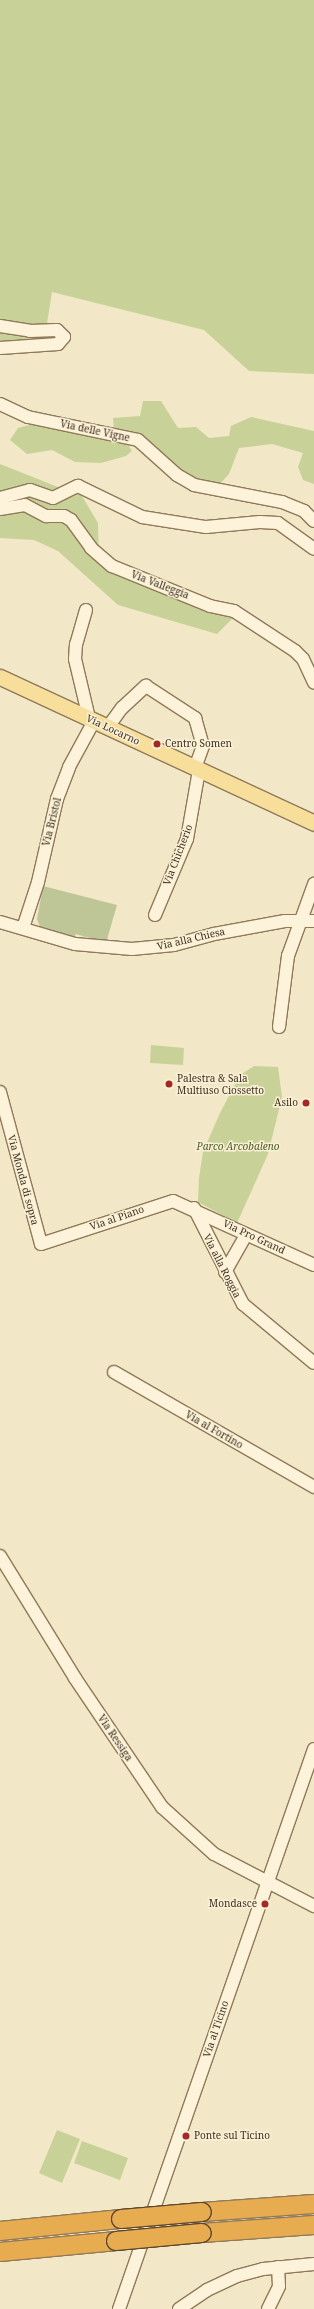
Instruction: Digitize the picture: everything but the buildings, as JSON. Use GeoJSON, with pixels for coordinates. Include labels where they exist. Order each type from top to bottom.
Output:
{"type":"FeatureCollection","features":[{"type":"Feature","properties":{"kind":"highway"},"geometry":{"type":"LineString","coordinates":[[0,2231],[202,2212],[314,2204]]}},
{"type":"Feature","properties":{"kind":"highway"},"geometry":{"type":"LineString","coordinates":[[7,2251],[116,2240],[314,2224]]}},
{"type":"Feature","properties":{"kind":"main road","name":"Via Locarno"},"geometry":{"type":"LineString","coordinates":[[0,677],[314,823]]}},
{"type":"Feature","properties":{"kind":"street"},"geometry":{"type":"LineString","coordinates":[[0,326],[30,331],[57,330],[64,337],[58,344],[0,348]]}},
{"type":"Feature","properties":{"kind":"street","name":"Via delle Vigne"},"geometry":{"type":"LineString","coordinates":[[0,404],[28,417],[138,440],[177,475],[194,485],[282,502],[304,511],[314,521]]}},
{"type":"Feature","properties":{"kind":"street"},"geometry":{"type":"LineString","coordinates":[[0,498],[30,490],[54,498],[78,486],[142,517],[201,527],[260,522],[278,523],[314,549]]}},
{"type":"Feature","properties":{"kind":"street","name":"Via Valleggia"},"geometry":{"type":"LineString","coordinates":[[0,510],[25,505],[46,516],[64,516],[71,520],[91,548],[112,566],[210,606],[234,610],[295,651],[303,659],[314,683]]}},
{"type":"Feature","properties":{"kind":"street"},"geometry":{"type":"LineString","coordinates":[[86,610],[76,644],[75,659],[91,720]]}},
{"type":"Feature","properties":{"kind":"street","name":"Via Chicherio"},"geometry":{"type":"LineString","coordinates":[[108,727],[122,708],[146,686],[195,718],[203,746],[197,769],[187,839],[155,915]]}},
{"type":"Feature","properties":{"kind":"street","name":"Via Bristol"},"geometry":{"type":"LineString","coordinates":[[22,928],[38,882],[57,799],[91,720]]}},
{"type":"Feature","properties":{"kind":"street"},"geometry":{"type":"LineString","coordinates":[[279,1027],[286,964],[299,921],[314,884]]}},
{"type":"Feature","properties":{"kind":"street","name":"Via alla Chiesa"},"geometry":{"type":"LineString","coordinates":[[0,922],[75,944],[132,949],[174,945],[233,930],[299,921],[314,921]]}},
{"type":"Feature","properties":{"kind":"street","name":"Via Monda di sopra"},"geometry":{"type":"LineString","coordinates":[[0,1092],[41,1244]]}},
{"type":"Feature","properties":{"kind":"street","name":"Via al Piano"},"geometry":{"type":"LineString","coordinates":[[41,1244],[168,1201],[194,1208]]}},
{"type":"Feature","properties":{"kind":"street","name":"Via Pro Grand"},"geometry":{"type":"LineString","coordinates":[[194,1208],[246,1235],[314,1265]]}},
{"type":"Feature","properties":{"kind":"street","name":"Via alla Roggia"},"geometry":{"type":"LineString","coordinates":[[194,1208],[224,1272],[247,1310],[314,1363]]}},
{"type":"Feature","properties":{"kind":"street"},"geometry":{"type":"LineString","coordinates":[[224,1272],[246,1235]]}},
{"type":"Feature","properties":{"kind":"street","name":"Via al Fortino"},"geometry":{"type":"LineString","coordinates":[[114,1372],[314,1487]]}},
{"type":"Feature","properties":{"kind":"street","name":"Via Ressiga"},"geometry":{"type":"LineString","coordinates":[[0,1556],[75,1678],[162,1807],[214,1854],[314,1906]]}},
{"type":"Feature","properties":{"kind":"street","name":"Via al Ticino"},"geometry":{"type":"LineString","coordinates":[[123,2308],[314,1749]]}},
{"type":"Feature","properties":{"kind":"street"},"geometry":{"type":"LineString","coordinates":[[179,2309],[226,2280],[278,2267],[314,2264]]}},
{"type":"Feature","properties":{"kind":"street"},"geometry":{"type":"LineString","coordinates":[[268,2309],[278,2286],[278,2267]]}},
{"type":"Feature","properties":{"kind":"green space"},"geometry":{"type":"Polygon","coordinates":[[[0,0],[314,0],[314,374],[249,371],[204,330],[52,292],[45,336],[53,335],[58,338],[0,344],[0,0]]]}},
{"type":"Feature","properties":{"kind":"green space"},"geometry":{"type":"Polygon","coordinates":[[[143,401],[161,401],[178,428],[196,427],[209,438],[229,436],[231,426],[251,417],[314,431],[314,484],[303,480],[298,467],[303,453],[272,444],[239,448],[229,474],[218,486],[195,481],[114,431],[113,418],[140,416],[143,401]]]}},
{"type":"Feature","properties":{"kind":"green space"},"geometry":{"type":"Polygon","coordinates":[[[37,423],[127,443],[132,451],[126,456],[101,463],[75,462],[52,450],[27,454],[10,440],[18,428],[37,423]]]}},
{"type":"Feature","properties":{"kind":"green space"},"geometry":{"type":"Polygon","coordinates":[[[0,464],[58,487],[72,486],[79,491],[98,523],[99,560],[235,616],[217,634],[118,605],[58,551],[34,540],[0,538],[0,464]]]}},
{"type":"Feature","properties":{"kind":"green space"},"geometry":{"type":"Polygon","coordinates":[[[43,886],[117,905],[106,943],[76,934],[73,939],[40,927],[37,919],[43,886]]]}},
{"type":"Feature","properties":{"kind":"green space"},"geometry":{"type":"Polygon","coordinates":[[[151,1045],[184,1048],[183,1065],[150,1063],[151,1045]]]}},
{"type":"Feature","properties":{"kind":"green space","name":"Parco Arcobaleno"},"geometry":{"type":"Polygon","coordinates":[[[254,1066],[278,1067],[282,1097],[268,1154],[237,1223],[198,1202],[199,1178],[203,1152],[220,1113],[240,1075],[254,1066]]]}},
{"type":"Feature","properties":{"kind":"green space"},"geometry":{"type":"Polygon","coordinates":[[[57,2130],[80,2139],[62,2183],[39,2173],[57,2130]]]}},
{"type":"Feature","properties":{"kind":"green space"},"geometry":{"type":"Polygon","coordinates":[[[82,2141],[128,2158],[120,2180],[74,2163],[82,2141]]]}},
{"type":"Feature","properties":{"kind":"place","name":"Centro Somen"},"geometry":{"type":"Point","coordinates":[157,744]}},
{"type":"Feature","properties":{"kind":"place","name":"Palestra & Sala Multiuso Ciossetto"},"geometry":{"type":"Point","coordinates":[169,1084]}},
{"type":"Feature","properties":{"kind":"place","name":"Asilo"},"geometry":{"type":"Point","coordinates":[306,1103]}},
{"type":"Feature","properties":{"kind":"place","name":"Mondasce"},"geometry":{"type":"Point","coordinates":[265,1904]}},
{"type":"Feature","properties":{"kind":"place","name":"Ponte sul Ticino"},"geometry":{"type":"Point","coordinates":[186,2136]}}]}
